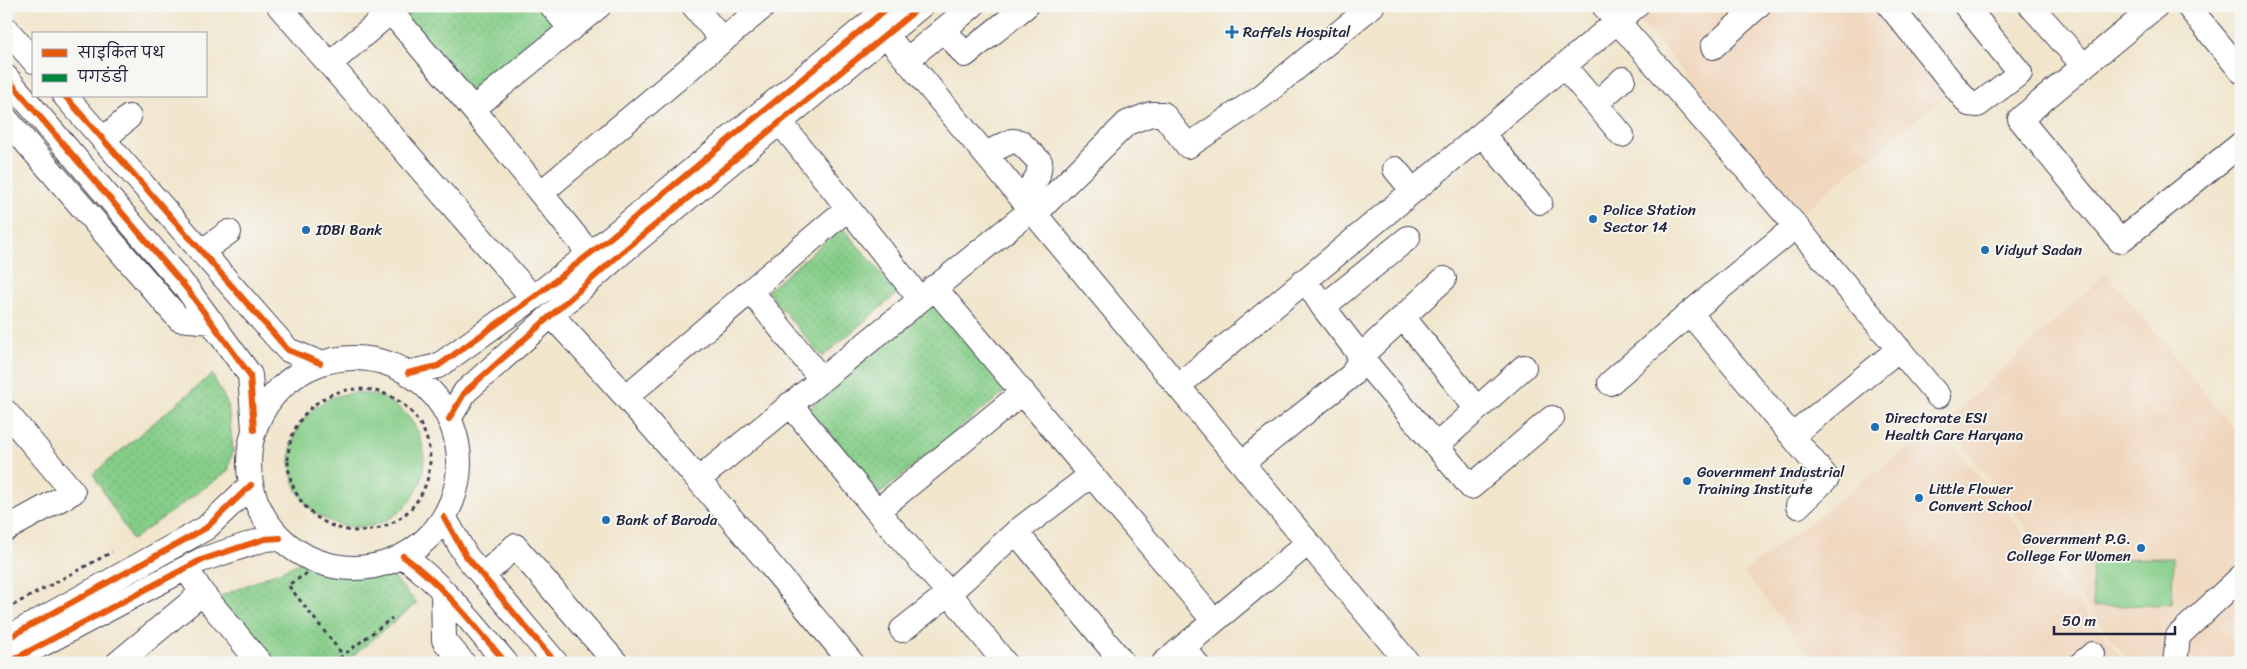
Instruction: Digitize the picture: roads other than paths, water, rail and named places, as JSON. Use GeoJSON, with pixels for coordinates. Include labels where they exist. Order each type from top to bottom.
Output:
{"type":"FeatureCollection","features":[{"type":"Feature","properties":{"kind":"street"},"geometry":{"type":"LineString","coordinates":[[280,6],[533,298]]}},
{"type":"Feature","properties":{"kind":"street"},"geometry":{"type":"LineString","coordinates":[[552,6],[571,29]]}},
{"type":"Feature","properties":{"kind":"street"},"geometry":{"type":"LineString","coordinates":[[473,109],[599,6]]}},
{"type":"Feature","properties":{"kind":"street"},"geometry":{"type":"LineString","coordinates":[[694,6],[723,41]]}},
{"type":"Feature","properties":{"kind":"street"},"geometry":{"type":"LineString","coordinates":[[542,192],[764,6]]}},
{"type":"Feature","properties":{"kind":"street"},"geometry":{"type":"LineString","coordinates":[[408,373],[438,366],[533,298],[890,6]]}},
{"type":"Feature","properties":{"kind":"street"},"geometry":{"type":"LineString","coordinates":[[449,420],[466,392],[620,254],[921,6]]}},
{"type":"Feature","properties":{"kind":"street"},"geometry":{"type":"LineString","coordinates":[[907,60],[972,6]]}},
{"type":"Feature","properties":{"kind":"street"},"geometry":{"type":"LineString","coordinates":[[944,29],[965,55],[1026,6]]}},
{"type":"Feature","properties":{"kind":"street"},"geometry":{"type":"LineString","coordinates":[[699,479],[927,293],[1127,123],[1151,114],[1163,114],[1188,146],[1262,96],[1372,6]]}},
{"type":"Feature","properties":{"kind":"street"},"geometry":{"type":"LineString","coordinates":[[1178,386],[1564,66],[1610,14],[1636,6]]}},
{"type":"Feature","properties":{"kind":"street"},"geometry":{"type":"LineString","coordinates":[[1713,47],[1758,6]]}},
{"type":"Feature","properties":{"kind":"street"},"geometry":{"type":"LineString","coordinates":[[1890,6],[1969,104],[1978,105],[2020,73],[1966,6]]}},
{"type":"Feature","properties":{"kind":"street"},"geometry":{"type":"LineString","coordinates":[[2031,6],[2084,66]]}},
{"type":"Feature","properties":{"kind":"street"},"geometry":{"type":"LineString","coordinates":[[2156,6],[2020,119],[2120,241],[2241,144]]}},
{"type":"Feature","properties":{"kind":"street"},"geometry":{"type":"LineString","coordinates":[[2188,6],[2241,70]]}},
{"type":"Feature","properties":{"kind":"street"},"geometry":{"type":"LineString","coordinates":[[330,64],[391,8],[542,192],[589,253]]}},
{"type":"Feature","properties":{"kind":"street"},"geometry":{"type":"LineString","coordinates":[[1610,14],[1796,226],[1938,396]]}},
{"type":"Feature","properties":{"kind":"street"},"geometry":{"type":"LineString","coordinates":[[6,29],[32,58]]}},
{"type":"Feature","properties":{"kind":"street"},"geometry":{"type":"LineString","coordinates":[[886,35],[1408,663]]}},
{"type":"Feature","properties":{"kind":"street"},"geometry":{"type":"LineString","coordinates":[[1564,66],[1622,135]]}},
{"type":"Feature","properties":{"kind":"street"},"geometry":{"type":"LineString","coordinates":[[6,77],[180,282],[212,322],[250,375],[249,467],[245,480],[206,528],[6,638]]}},
{"type":"Feature","properties":{"kind":"street"},"geometry":{"type":"LineString","coordinates":[[1596,104],[1623,79]]}},
{"type":"Feature","properties":{"kind":"street"},"geometry":{"type":"LineString","coordinates":[[67,98],[288,350],[320,363]]}},
{"type":"Feature","properties":{"kind":"street"},"geometry":{"type":"LineString","coordinates":[[103,140],[130,117]]}},
{"type":"Feature","properties":{"kind":"street"},"geometry":{"type":"LineString","coordinates":[[6,120],[179,319],[212,322]]}},
{"type":"Feature","properties":{"kind":"street"},"geometry":{"type":"LineString","coordinates":[[780,122],[848,208],[1023,392],[1214,621]]}},
{"type":"Feature","properties":{"kind":"street"},"geometry":{"type":"LineString","coordinates":[[1482,134],[1540,202]]}},
{"type":"Feature","properties":{"kind":"street"},"geometry":{"type":"LineString","coordinates":[[984,154],[1012,142],[1020,142],[1040,162],[1029,208]]}},
{"type":"Feature","properties":{"kind":"street"},"geometry":{"type":"LineString","coordinates":[[1395,169],[1413,191]]}},
{"type":"Feature","properties":{"kind":"street"},"geometry":{"type":"LineString","coordinates":[[627,396],[848,208]]}},
{"type":"Feature","properties":{"kind":"street"},"geometry":{"type":"LineString","coordinates":[[1610,383],[1690,313],[1796,226]]}},
{"type":"Feature","properties":{"kind":"street"},"geometry":{"type":"LineString","coordinates":[[201,252],[229,232]]}},
{"type":"Feature","properties":{"kind":"street"},"geometry":{"type":"LineString","coordinates":[[1323,307],[1408,238]]}},
{"type":"Feature","properties":{"kind":"street"},"geometry":{"type":"LineString","coordinates":[[1242,463],[1352,375],[1362,355],[1444,279]]}},
{"type":"Feature","properties":{"kind":"street"},"geometry":{"type":"LineString","coordinates":[[1306,280],[1323,307],[1471,487],[1552,418]]}},
{"type":"Feature","properties":{"kind":"street"},"geometry":{"type":"LineString","coordinates":[[751,291],[821,378]]}},
{"type":"Feature","properties":{"kind":"street"},"geometry":{"type":"LineString","coordinates":[[1690,313],[1827,478],[1798,506]]}},
{"type":"Feature","properties":{"kind":"street"},"geometry":{"type":"LineString","coordinates":[[552,316],[627,396],[699,479],[852,663]]}},
{"type":"Feature","properties":{"kind":"street"},"geometry":{"type":"LineString","coordinates":[[1403,318],[1477,409]]}},
{"type":"Feature","properties":{"kind":"street"},"geometry":{"type":"LineString","coordinates":[[1803,427],[1899,349]]}},
{"type":"Feature","properties":{"kind":"street"},"geometry":{"type":"LineString","coordinates":[[245,480],[262,514],[280,538],[317,562],[338,567],[361,568],[383,564],[403,556],[426,539],[444,517],[457,479],[456,439],[439,401],[408,373],[387,363],[365,358],[342,358],[320,363],[292,378],[269,401],[250,436]]}},
{"type":"Feature","properties":{"kind":"street"},"geometry":{"type":"LineString","coordinates":[[1437,445],[1524,368]]}},
{"type":"Feature","properties":{"kind":"street"},"geometry":{"type":"LineString","coordinates":[[877,511],[1023,392]]}},
{"type":"Feature","properties":{"kind":"street"},"geometry":{"type":"LineString","coordinates":[[790,404],[877,511],[950,593],[1005,663]]}},
{"type":"Feature","properties":{"kind":"street"},"geometry":{"type":"LineString","coordinates":[[6,412],[73,492],[6,529]]}},
{"type":"Feature","properties":{"kind":"street"},"geometry":{"type":"LineString","coordinates":[[902,630],[950,593],[1016,532],[1091,475]]}},
{"type":"Feature","properties":{"kind":"street"},"geometry":{"type":"LineString","coordinates":[[444,517],[466,556],[556,663]]}},
{"type":"Feature","properties":{"kind":"street"},"geometry":{"type":"LineString","coordinates":[[1016,532],[1123,663]]}},
{"type":"Feature","properties":{"kind":"street"},"geometry":{"type":"LineString","coordinates":[[7,663],[201,560],[265,539],[280,538]]}},
{"type":"Feature","properties":{"kind":"street"},"geometry":{"type":"LineString","coordinates":[[1164,663],[1190,655],[1214,621],[1308,543]]}},
{"type":"Feature","properties":{"kind":"street"},"geometry":{"type":"LineString","coordinates":[[483,576],[516,546],[616,663]]}},
{"type":"Feature","properties":{"kind":"street"},"geometry":{"type":"LineString","coordinates":[[403,556],[424,571],[444,591],[506,663]]}},
{"type":"Feature","properties":{"kind":"street"},"geometry":{"type":"LineString","coordinates":[[186,568],[202,594],[260,663]]}},
{"type":"Feature","properties":{"kind":"street"},"geometry":{"type":"LineString","coordinates":[[2175,663],[2178,636],[2241,577]]}},
{"type":"Feature","properties":{"kind":"street"},"geometry":{"type":"LineString","coordinates":[[444,591],[444,640],[463,663]]}},
{"type":"Feature","properties":{"kind":"street"},"geometry":{"type":"LineString","coordinates":[[122,662],[202,594]]}},
{"type":"Feature","properties":{"kind":"place","name":"Raffels Hospital"},"geometry":{"type":"Point","coordinates":[1232,32]}},
{"type":"Feature","properties":{"kind":"place","name":"Police Station Sector 14"},"geometry":{"type":"Point","coordinates":[1593,219]}},
{"type":"Feature","properties":{"kind":"place","name":"IDBI Bank"},"geometry":{"type":"Point","coordinates":[306,230]}},
{"type":"Feature","properties":{"kind":"place","name":"Vidyut Sadan"},"geometry":{"type":"Point","coordinates":[1985,250]}},
{"type":"Feature","properties":{"kind":"place","name":"Directorate ESI Health Care Haryana"},"geometry":{"type":"Point","coordinates":[1875,427]}},
{"type":"Feature","properties":{"kind":"place","name":"Government Industrial Training Institute"},"geometry":{"type":"Point","coordinates":[1687,481]}},
{"type":"Feature","properties":{"kind":"place","name":"Little Flower Convent School"},"geometry":{"type":"Point","coordinates":[1919,498]}},
{"type":"Feature","properties":{"kind":"place","name":"Bank of Baroda"},"geometry":{"type":"Point","coordinates":[606,520]}},
{"type":"Feature","properties":{"kind":"place","name":"Government P.G. College For Women"},"geometry":{"type":"Point","coordinates":[2141,548]}}]}
